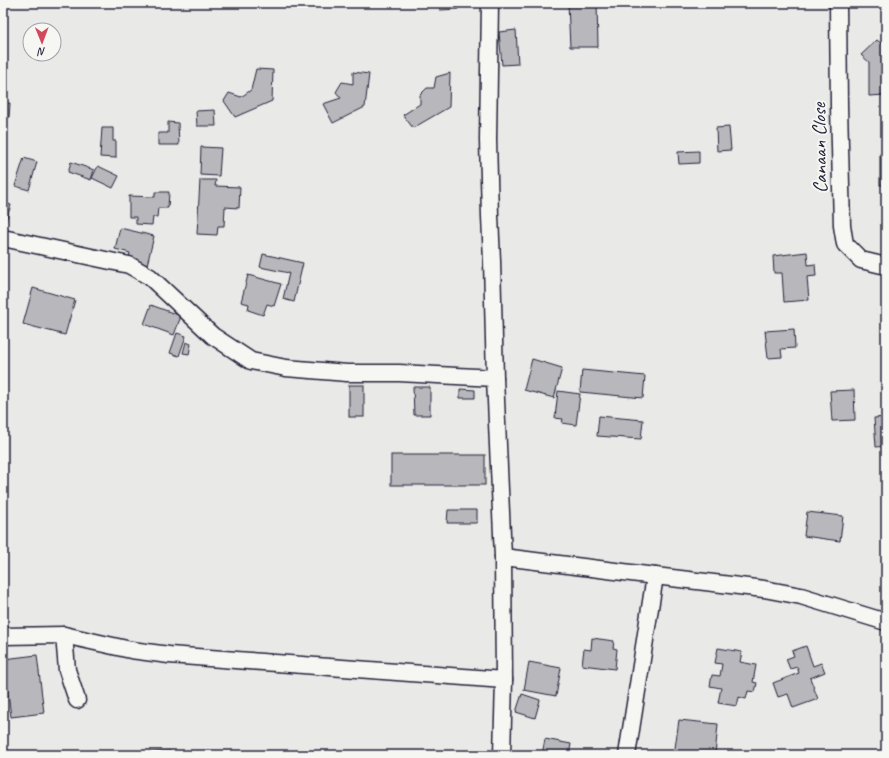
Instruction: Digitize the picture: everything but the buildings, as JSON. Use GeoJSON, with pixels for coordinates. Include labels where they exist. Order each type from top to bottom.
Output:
{"type":"FeatureCollection","features":[{"type":"Feature","properties":{"kind":"street"},"geometry":{"type":"LineString","coordinates":[[490,3],[488,140],[495,378],[504,557],[504,680],[502,755]]}},
{"type":"Feature","properties":{"kind":"street","name":"Canaan Close"},"geometry":{"type":"LineString","coordinates":[[838,3],[842,226],[845,244],[861,260],[886,266]]}},
{"type":"Feature","properties":{"kind":"street"},"geometry":{"type":"LineString","coordinates":[[3,238],[128,265],[150,277],[213,336],[251,361],[286,368],[347,373],[399,373],[495,378]]}},
{"type":"Feature","properties":{"kind":"street"},"geometry":{"type":"LineString","coordinates":[[504,557],[764,588],[801,596],[886,622]]}},
{"type":"Feature","properties":{"kind":"street"},"geometry":{"type":"LineString","coordinates":[[628,755],[655,576]]}},
{"type":"Feature","properties":{"kind":"street"},"geometry":{"type":"LineString","coordinates":[[3,636],[64,635],[131,650],[169,655],[504,680]]}},
{"type":"Feature","properties":{"kind":"street"},"geometry":{"type":"LineString","coordinates":[[64,635],[67,670],[77,700]]}}]}
